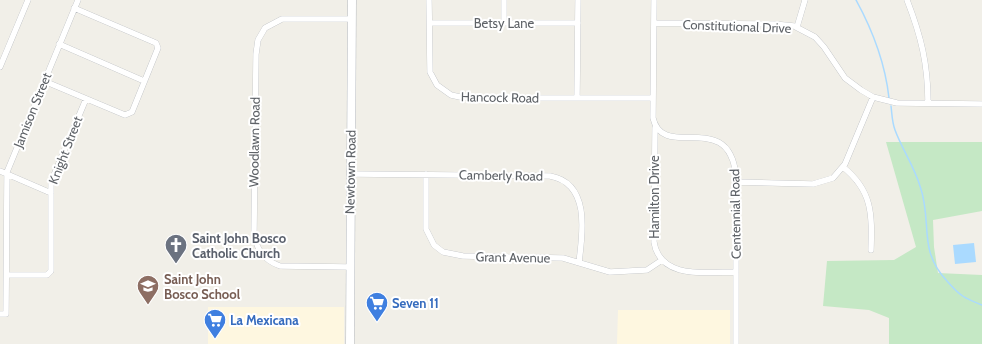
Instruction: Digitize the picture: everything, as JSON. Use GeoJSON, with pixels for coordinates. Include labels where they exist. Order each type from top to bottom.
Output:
{"type":"FeatureCollection","features":[{"type":"Feature","properties":{"kind":"street"},"geometry":{"type":"LineString","coordinates":[[0,67],[28,0]]}},
{"type":"Feature","properties":{"kind":"street","name":"Jamison Street"},"geometry":{"type":"LineString","coordinates":[[0,314],[6,314],[6,173],[78,0]]}},
{"type":"Feature","properties":{"kind":"street","name":"Newtown Road"},"geometry":{"type":"LineString","coordinates":[[350,344],[349,267],[352,0]]}},
{"type":"Feature","properties":{"kind":"street","name":"Hancock Road"},"geometry":{"type":"LineString","coordinates":[[429,0],[430,72],[437,85],[451,95],[460,97],[652,98]]}},
{"type":"Feature","properties":{"kind":"street"},"geometry":{"type":"LineString","coordinates":[[504,0],[504,23]]}},
{"type":"Feature","properties":{"kind":"street"},"geometry":{"type":"LineString","coordinates":[[577,98],[578,0]]}},
{"type":"Feature","properties":{"kind":"street"},"geometry":{"type":"LineString","coordinates":[[654,0],[652,98],[655,128]]}},
{"type":"Feature","properties":{"kind":"street"},"geometry":{"type":"LineString","coordinates":[[797,27],[805,0]]}},
{"type":"Feature","properties":{"kind":"street"},"geometry":{"type":"LineString","coordinates":[[908,0],[922,41],[926,62],[928,103]]}},
{"type":"Feature","properties":{"kind":"street"},"geometry":{"type":"LineString","coordinates":[[44,81],[121,113],[128,115],[132,112],[158,48],[157,45],[155,42],[74,8]]}},
{"type":"Feature","properties":{"kind":"street","name":"Woodlawn Road"},"geometry":{"type":"LineString","coordinates":[[349,267],[280,266],[264,256],[257,247],[254,234],[254,110],[256,46],[265,28],[282,19],[352,19]]}},
{"type":"Feature","properties":{"kind":"street","name":"Betsy Lane"},"geometry":{"type":"LineString","coordinates":[[430,23],[578,23]]}},
{"type":"Feature","properties":{"kind":"street","name":"Constitutional Drive"},"geometry":{"type":"LineString","coordinates":[[654,23],[774,24],[797,27],[808,33],[821,44],[845,78],[873,97],[891,102],[982,104]]}},
{"type":"Feature","properties":{"kind":"street"},"geometry":{"type":"LineString","coordinates":[[60,44],[144,81]]}},
{"type":"Feature","properties":{"kind":"street"},"geometry":{"type":"LineString","coordinates":[[736,182],[813,184],[833,178],[843,167],[873,97]]}},
{"type":"Feature","properties":{"kind":"street","name":"Knight Street"},"geometry":{"type":"LineString","coordinates":[[7,275],[49,274],[51,268],[50,193],[53,177],[86,99]]}},
{"type":"Feature","properties":{"kind":"street","name":"Centennial Road"},"geometry":{"type":"LineString","coordinates":[[655,128],[666,136],[704,138],[717,141],[732,156],[735,167],[736,182],[736,344]]}},
{"type":"Feature","properties":{"kind":"street","name":"Hamilton Drive"},"geometry":{"type":"LineString","coordinates":[[655,128],[654,242],[657,253],[662,260]]}},
{"type":"Feature","properties":{"kind":"street"},"geometry":{"type":"LineString","coordinates":[[843,167],[859,182],[870,204],[872,221],[872,250]]}},
{"type":"Feature","properties":{"kind":"street"},"geometry":{"type":"LineString","coordinates":[[0,171],[50,193]]}},
{"type":"Feature","properties":{"kind":"street","name":"Camberly Road"},"geometry":{"type":"LineString","coordinates":[[350,174],[550,176],[560,179],[574,189],[580,201],[581,242],[579,262]]}},
{"type":"Feature","properties":{"kind":"street","name":"Grant Avenue"},"geometry":{"type":"LineString","coordinates":[[426,174],[426,230],[432,242],[443,252],[463,256],[563,258],[605,271],[634,272],[647,270],[662,260]]}},
{"type":"Feature","properties":{"kind":"street"},"geometry":{"type":"LineString","coordinates":[[662,260],[679,271],[736,272]]}},
{"type":"Feature","properties":{"kind":"shaded area"},"geometry":{"type":"Polygon","coordinates":[[[208,307],[344,307],[344,344],[208,344],[208,307]]]}},
{"type":"Feature","properties":{"kind":"shaded area"},"geometry":{"type":"Polygon","coordinates":[[[618,310],[730,310],[730,344],[617,344],[618,310]]]}},
{"type":"Feature","properties":{"kind":"green space"},"geometry":{"type":"Polygon","coordinates":[[[886,142],[982,142],[982,211],[933,220],[934,247],[938,273],[982,275],[982,344],[889,344],[889,318],[869,310],[823,306],[827,261],[894,260],[916,247],[886,142]]]}},
{"type":"Feature","properties":{"kind":"water"},"geometry":{"type":"Polygon","coordinates":[[[974,243],[976,262],[955,264],[953,245],[974,243]]]}},
{"type":"Feature","properties":{"kind":"waterway"},"geometry":{"type":"LineString","coordinates":[[856,0],[868,23],[877,47],[885,72],[889,98]]}},
{"type":"Feature","properties":{"kind":"waterway"},"geometry":{"type":"LineString","coordinates":[[891,106],[895,130],[915,171],[924,199],[927,235],[932,258],[938,269],[955,290],[966,298],[982,305]]}},
{"type":"Feature","properties":{"kind":"place","name":"Saint John Bosco Catholic Church"},"geometry":{"type":"Point","coordinates":[176,264]}},
{"type":"Feature","properties":{"kind":"place","name":"Saint John Bosco School"},"geometry":{"type":"Point","coordinates":[148,306]}},
{"type":"Feature","properties":{"kind":"place","name":"Seven 11"},"geometry":{"type":"Point","coordinates":[377,322]}},
{"type":"Feature","properties":{"kind":"place","name":"La Mexicana"},"geometry":{"type":"Point","coordinates":[215,340]}}]}
